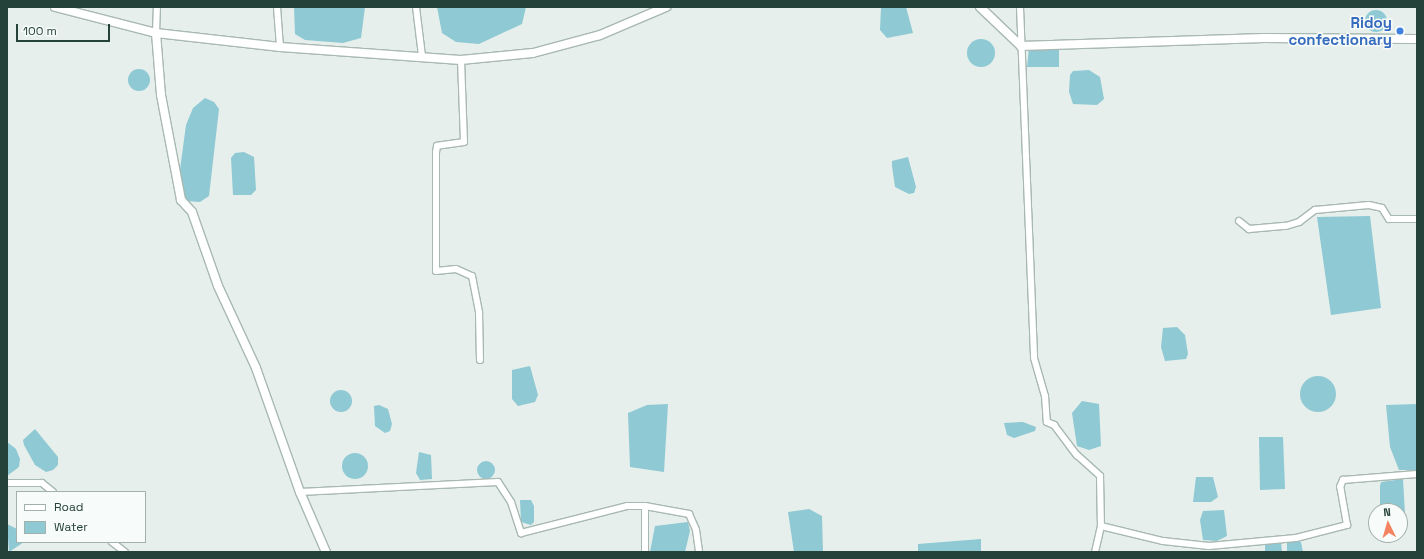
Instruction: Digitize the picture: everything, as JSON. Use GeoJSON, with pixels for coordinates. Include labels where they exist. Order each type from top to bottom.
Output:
{"type":"FeatureCollection","features":[{"type":"Feature","properties":{"kind":"street"},"geometry":{"type":"LineString","coordinates":[[55,7],[156,33],[280,47],[461,60],[534,53],[600,35],[666,7]]}},
{"type":"Feature","properties":{"kind":"street"},"geometry":{"type":"LineString","coordinates":[[157,7],[156,33],[161,95],[181,200],[192,212],[218,286],[256,368],[300,492],[326,552]]}},
{"type":"Feature","properties":{"kind":"street"},"geometry":{"type":"LineString","coordinates":[[277,7],[280,47]]}},
{"type":"Feature","properties":{"kind":"street"},"geometry":{"type":"LineString","coordinates":[[416,7],[422,56]]}},
{"type":"Feature","properties":{"kind":"street"},"geometry":{"type":"LineString","coordinates":[[980,7],[1021,46],[1264,38],[1417,38]]}},
{"type":"Feature","properties":{"kind":"street"},"geometry":{"type":"LineString","coordinates":[[1020,7],[1034,358],[1045,396],[1047,422],[1054,425],[1077,455],[1100,476],[1101,526],[1095,552]]}},
{"type":"Feature","properties":{"kind":"street"},"geometry":{"type":"LineString","coordinates":[[461,60],[464,142],[437,146],[436,152],[436,271],[456,269],[472,276],[478,313],[480,360]]}},
{"type":"Feature","properties":{"kind":"street"},"geometry":{"type":"LineString","coordinates":[[1239,221],[1249,229],[1286,226],[1299,222],[1315,210],[1369,206],[1382,208],[1389,219],[1417,219]]}},
{"type":"Feature","properties":{"kind":"street"},"geometry":{"type":"LineString","coordinates":[[1101,526],[1163,541],[1209,546],[1296,538],[1347,525],[1340,487],[1343,480],[1417,474]]}},
{"type":"Feature","properties":{"kind":"street"},"geometry":{"type":"LineString","coordinates":[[300,492],[498,482],[511,502],[518,529],[526,534],[610,510],[645,506],[688,514],[696,530],[699,552]]}},
{"type":"Feature","properties":{"kind":"street"},"geometry":{"type":"LineString","coordinates":[[7,483],[42,483],[52,491]]}},
{"type":"Feature","properties":{"kind":"street"},"geometry":{"type":"LineString","coordinates":[[645,506],[645,552]]}},
{"type":"Feature","properties":{"kind":"street"},"geometry":{"type":"LineString","coordinates":[[113,543],[125,552]]}},
{"type":"Feature","properties":{"kind":"water"},"geometry":{"type":"Polygon","coordinates":[[[294,7],[365,7],[361,38],[343,43],[305,40],[295,34],[294,7]]]}},
{"type":"Feature","properties":{"kind":"water"},"geometry":{"type":"Polygon","coordinates":[[[437,7],[526,7],[522,24],[479,44],[456,42],[442,33],[437,7]]]}},
{"type":"Feature","properties":{"kind":"water"},"geometry":{"type":"Polygon","coordinates":[[[881,7],[906,7],[913,33],[887,38],[880,30],[881,7]]]}},
{"type":"Feature","properties":{"kind":"water"},"geometry":{"type":"Polygon","coordinates":[[[1376,10],[1384,13],[1387,21],[1384,29],[1376,32],[1368,29],[1365,21],[1368,13],[1376,10]]]}},
{"type":"Feature","properties":{"kind":"water"},"geometry":{"type":"Polygon","coordinates":[[[981,39],[991,43],[995,53],[991,63],[981,67],[971,63],[967,53],[971,43],[981,39]]]}},
{"type":"Feature","properties":{"kind":"water"},"geometry":{"type":"Polygon","coordinates":[[[1059,47],[1059,67],[1027,67],[1029,48],[1059,47]]]}},
{"type":"Feature","properties":{"kind":"water"},"geometry":{"type":"Polygon","coordinates":[[[139,69],[147,72],[150,80],[147,88],[139,91],[131,88],[128,80],[131,72],[139,69]]]}},
{"type":"Feature","properties":{"kind":"water"},"geometry":{"type":"Polygon","coordinates":[[[1089,70],[1100,77],[1104,99],[1097,105],[1073,104],[1069,92],[1070,75],[1073,71],[1089,70]]]}},
{"type":"Feature","properties":{"kind":"water"},"geometry":{"type":"Polygon","coordinates":[[[205,98],[214,102],[219,109],[209,196],[200,202],[187,201],[179,177],[186,125],[193,108],[205,98]]]}},
{"type":"Feature","properties":{"kind":"water"},"geometry":{"type":"Polygon","coordinates":[[[244,152],[254,157],[256,190],[251,195],[233,195],[231,158],[235,153],[244,152]]]}},
{"type":"Feature","properties":{"kind":"water"},"geometry":{"type":"Polygon","coordinates":[[[908,157],[916,187],[914,193],[909,194],[895,187],[892,166],[892,161],[908,157]]]}},
{"type":"Feature","properties":{"kind":"water"},"geometry":{"type":"Polygon","coordinates":[[[1370,216],[1381,308],[1331,315],[1317,217],[1370,216]]]}},
{"type":"Feature","properties":{"kind":"water"},"geometry":{"type":"Polygon","coordinates":[[[1177,327],[1185,335],[1188,354],[1186,359],[1165,361],[1161,347],[1163,328],[1177,327]]]}},
{"type":"Feature","properties":{"kind":"water"},"geometry":{"type":"Polygon","coordinates":[[[530,366],[538,395],[535,402],[518,406],[512,399],[512,370],[530,366]]]}},
{"type":"Feature","properties":{"kind":"water"},"geometry":{"type":"Polygon","coordinates":[[[1321,376],[1331,381],[1335,387],[1335,401],[1331,407],[1325,411],[1315,412],[1305,407],[1301,401],[1300,391],[1305,381],[1311,377],[1321,376]]]}},
{"type":"Feature","properties":{"kind":"water"},"geometry":{"type":"Polygon","coordinates":[[[337,390],[345,390],[352,397],[352,405],[345,412],[337,412],[330,405],[330,397],[337,390]]]}},
{"type":"Feature","properties":{"kind":"water"},"geometry":{"type":"Polygon","coordinates":[[[1082,401],[1099,404],[1101,446],[1089,450],[1077,446],[1072,413],[1082,401]]]}},
{"type":"Feature","properties":{"kind":"water"},"geometry":{"type":"Polygon","coordinates":[[[668,404],[664,472],[630,467],[628,413],[647,405],[668,404]]]}},
{"type":"Feature","properties":{"kind":"water"},"geometry":{"type":"Polygon","coordinates":[[[1417,404],[1417,470],[1399,470],[1390,447],[1386,405],[1417,404]]]}},
{"type":"Feature","properties":{"kind":"water"},"geometry":{"type":"Polygon","coordinates":[[[379,405],[388,409],[392,424],[390,431],[385,433],[375,426],[374,406],[379,405]]]}},
{"type":"Feature","properties":{"kind":"water"},"geometry":{"type":"Polygon","coordinates":[[[1023,422],[1036,427],[1035,431],[1014,438],[1007,435],[1004,423],[1023,422]]]}},
{"type":"Feature","properties":{"kind":"water"},"geometry":{"type":"Polygon","coordinates":[[[35,429],[58,457],[58,465],[53,470],[46,472],[35,465],[24,445],[23,440],[35,429]]]}},
{"type":"Feature","properties":{"kind":"water"},"geometry":{"type":"Polygon","coordinates":[[[1259,437],[1283,437],[1285,489],[1260,490],[1259,437]]]}},
{"type":"Feature","properties":{"kind":"water"},"geometry":{"type":"Polygon","coordinates":[[[7,442],[16,449],[20,459],[19,467],[7,476],[7,442]]]}},
{"type":"Feature","properties":{"kind":"water"},"geometry":{"type":"Polygon","coordinates":[[[419,452],[431,455],[432,479],[420,480],[416,473],[419,452]]]}},
{"type":"Feature","properties":{"kind":"water"},"geometry":{"type":"Polygon","coordinates":[[[355,453],[364,457],[368,466],[364,475],[355,479],[346,475],[342,466],[346,457],[355,453]]]}},
{"type":"Feature","properties":{"kind":"water"},"geometry":{"type":"Polygon","coordinates":[[[486,461],[492,464],[495,470],[492,476],[486,479],[480,476],[477,470],[480,464],[486,461]]]}},
{"type":"Feature","properties":{"kind":"water"},"geometry":{"type":"Polygon","coordinates":[[[1196,477],[1213,477],[1218,497],[1211,502],[1193,502],[1196,477]]]}},
{"type":"Feature","properties":{"kind":"water"},"geometry":{"type":"Polygon","coordinates":[[[1403,479],[1404,503],[1380,503],[1381,482],[1403,479]]]}},
{"type":"Feature","properties":{"kind":"water"},"geometry":{"type":"Polygon","coordinates":[[[520,500],[531,500],[534,506],[534,522],[531,525],[521,522],[520,500]]]}},
{"type":"Feature","properties":{"kind":"water"},"geometry":{"type":"Polygon","coordinates":[[[809,509],[822,516],[823,552],[794,552],[788,512],[809,509]]]}},
{"type":"Feature","properties":{"kind":"water"},"geometry":{"type":"Polygon","coordinates":[[[1224,510],[1227,536],[1217,541],[1203,540],[1200,520],[1203,511],[1224,510]]]}},
{"type":"Feature","properties":{"kind":"water"},"geometry":{"type":"Polygon","coordinates":[[[688,522],[690,531],[685,552],[650,552],[655,526],[688,522]]]}},
{"type":"Feature","properties":{"kind":"water"},"geometry":{"type":"Polygon","coordinates":[[[7,524],[16,528],[16,543],[22,543],[9,552],[7,524]]]}},
{"type":"Feature","properties":{"kind":"water"},"geometry":{"type":"Polygon","coordinates":[[[981,539],[981,552],[918,552],[918,544],[981,539]]]}},
{"type":"Feature","properties":{"kind":"water"},"geometry":{"type":"Polygon","coordinates":[[[1287,541],[1301,542],[1303,552],[1287,552],[1287,541]]]}},
{"type":"Feature","properties":{"kind":"water"},"geometry":{"type":"Polygon","coordinates":[[[1281,542],[1282,552],[1265,552],[1265,543],[1281,542]]]}},
{"type":"Feature","properties":{"kind":"place","name":"Ridoy confectionary"},"geometry":{"type":"Point","coordinates":[1400,31]}}]}
